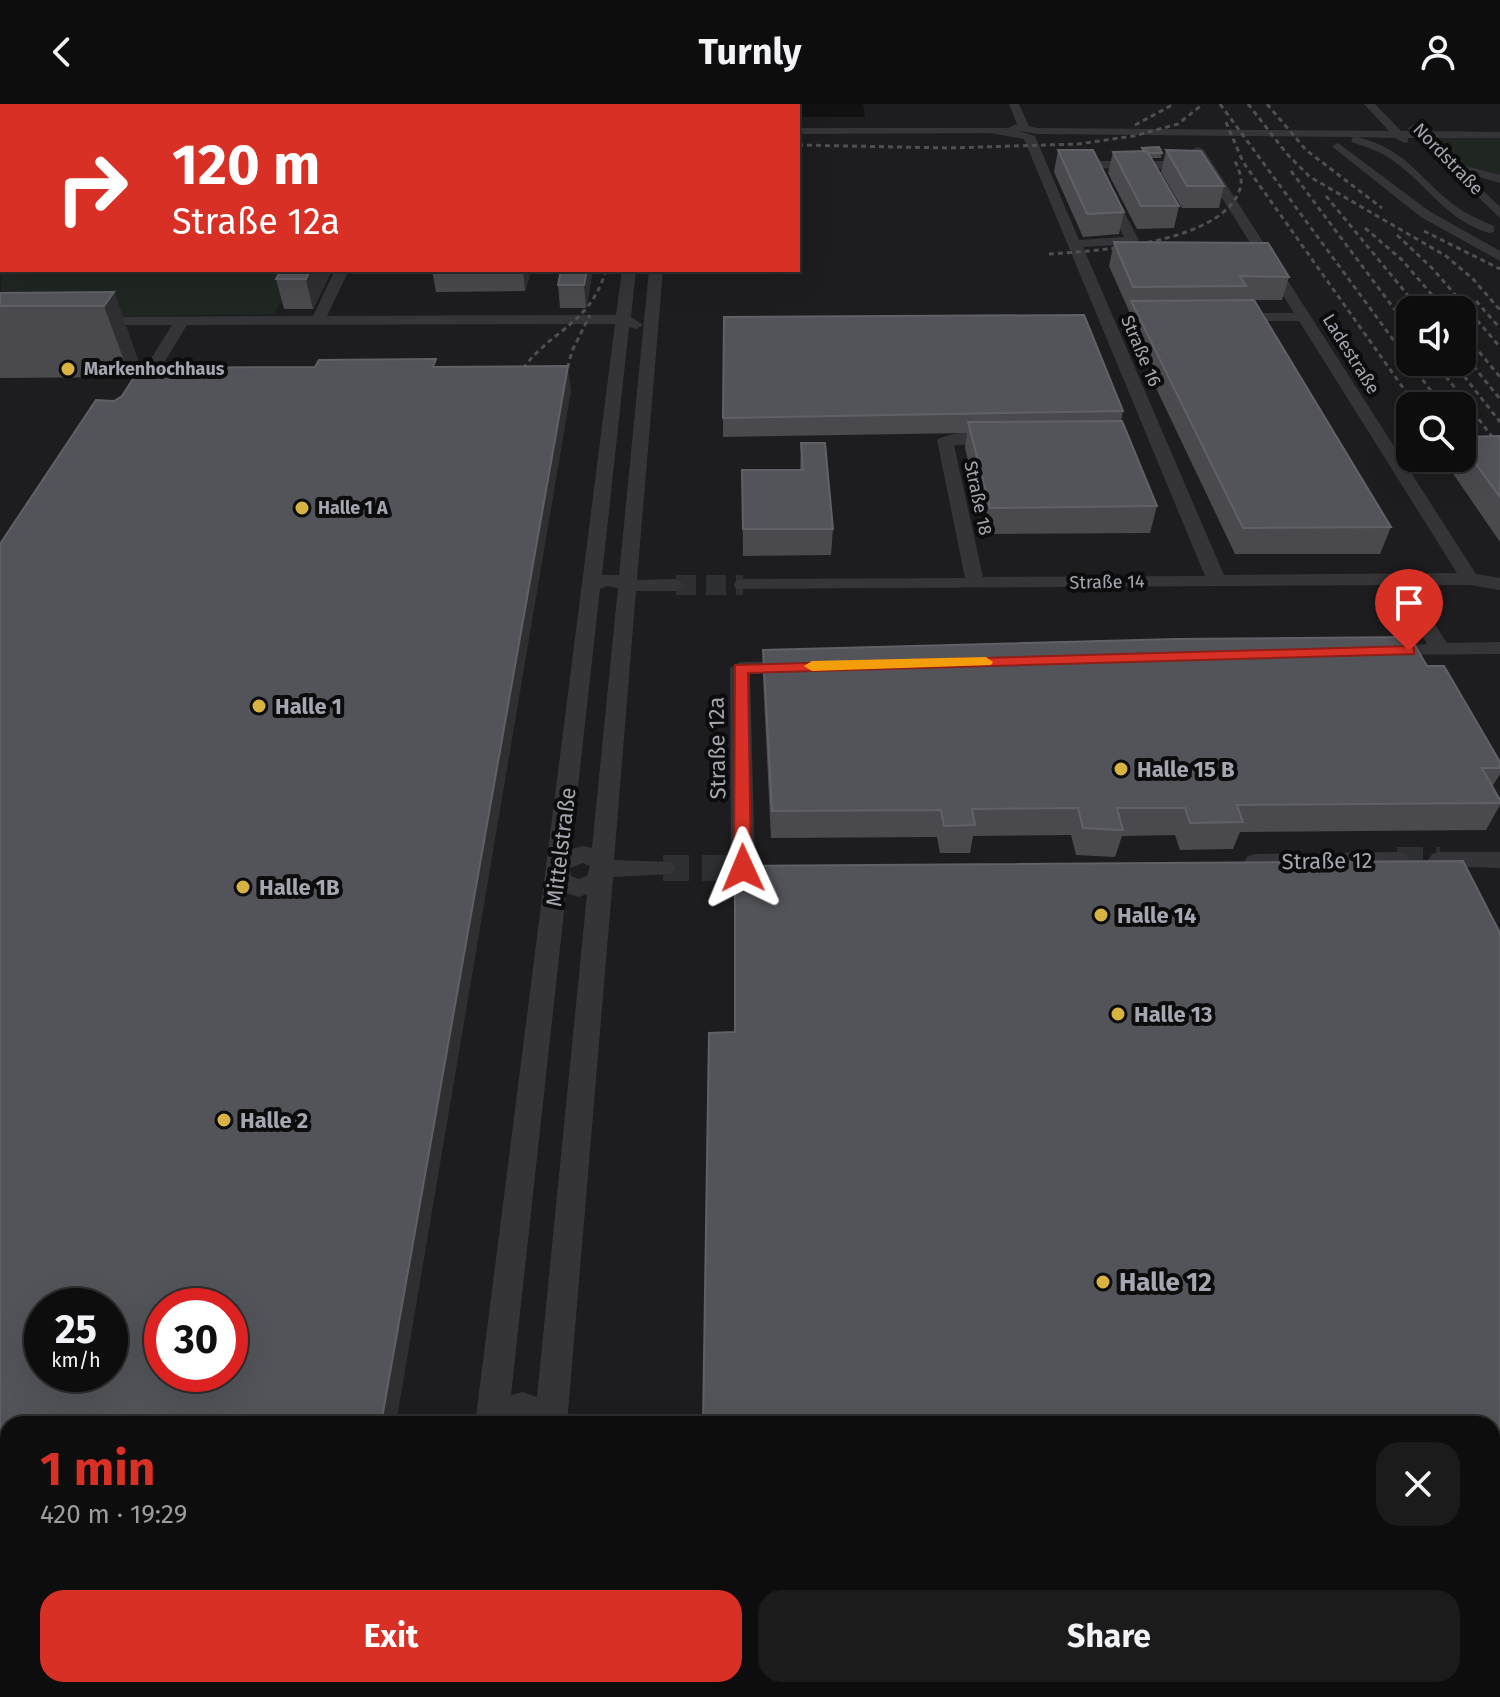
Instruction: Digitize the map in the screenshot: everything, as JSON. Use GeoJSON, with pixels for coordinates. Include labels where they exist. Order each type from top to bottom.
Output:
{"type":"FeatureCollection","features":[{"type":"Feature","properties":{"kind":"street","name":"Straße 16"},"geometry":{"type":"LineString","coordinates":[[1014,104],[1030,131],[1074,244],[1113,318],[1149,438],[1217,581]]}},
{"type":"Feature","properties":{"kind":"street","name":"Nordstraße"},"geometry":{"type":"LineString","coordinates":[[1369,104],[1414,151]]}},
{"type":"Feature","properties":{"kind":"street"},"geometry":{"type":"LineString","coordinates":[[1313,133],[1338,128],[1354,119]]}},
{"type":"Feature","properties":{"kind":"street"},"geometry":{"type":"LineString","coordinates":[[1390,125],[1500,125]]}},
{"type":"Feature","properties":{"kind":"street","name":"Nordstraße"},"geometry":{"type":"LineString","coordinates":[[1411,125],[1500,214]]}},
{"type":"Feature","properties":{"kind":"street"},"geometry":{"type":"LineString","coordinates":[[800,131],[1009,131],[1015,135],[1030,131],[1500,135]]}},
{"type":"Feature","properties":{"kind":"street"},"geometry":{"type":"LineString","coordinates":[[1313,133],[1366,143],[1393,153],[1450,208],[1489,229]]}},
{"type":"Feature","properties":{"kind":"street"},"geometry":{"type":"LineString","coordinates":[[1338,146],[1425,214],[1500,257]]}},
{"type":"Feature","properties":{"kind":"street","name":"Ladestraße"},"geometry":{"type":"LineString","coordinates":[[1198,150],[1470,579]]}},
{"type":"Feature","properties":{"kind":"street"},"geometry":{"type":"LineString","coordinates":[[1446,161],[1468,172],[1500,179]]}},
{"type":"Feature","properties":{"kind":"street"},"geometry":{"type":"LineString","coordinates":[[1041,165],[1208,165]]}},
{"type":"Feature","properties":{"kind":"street"},"geometry":{"type":"LineString","coordinates":[[1074,244],[1132,240],[1095,165]]}},
{"type":"Feature","properties":{"kind":"street"},"geometry":{"type":"LineString","coordinates":[[1148,165],[1156,179]]}},
{"type":"Feature","properties":{"kind":"street","name":"Nordstraße"},"geometry":{"type":"LineString","coordinates":[[1457,195],[1500,240]]}},
{"type":"Feature","properties":{"kind":"street"},"geometry":{"type":"LineString","coordinates":[[318,320],[341,272]]}},
{"type":"Feature","properties":{"kind":"street","name":"Mittelstraße"},"geometry":{"type":"LineString","coordinates":[[494,1416],[629,272]]}},
{"type":"Feature","properties":{"kind":"street","name":"Mittelstraße"},"geometry":{"type":"LineString","coordinates":[[550,1416],[656,272]]}},
{"type":"Feature","properties":{"kind":"street"},"geometry":{"type":"LineString","coordinates":[[1212,317],[1304,317]]}},
{"type":"Feature","properties":{"kind":"street"},"geometry":{"type":"LineString","coordinates":[[82,321],[625,320],[638,325],[648,323],[652,318]]}},
{"type":"Feature","properties":{"kind":"street"},"geometry":{"type":"LineString","coordinates":[[129,407],[182,321]]}},
{"type":"Feature","properties":{"kind":"street"},"geometry":{"type":"LineString","coordinates":[[618,377],[646,377]]}},
{"type":"Feature","properties":{"kind":"street","name":"Straße 18"},"geometry":{"type":"LineString","coordinates":[[975,583],[945,440],[1021,439]]}},
{"type":"Feature","properties":{"kind":"street"},"geometry":{"type":"LineString","coordinates":[[609,454],[639,454]]}},
{"type":"Feature","properties":{"kind":"street"},"geometry":{"type":"LineString","coordinates":[[1397,579],[1441,650]]}},
{"type":"Feature","properties":{"kind":"street"},"geometry":{"type":"LineString","coordinates":[[1470,579],[1500,584]]}},
{"type":"Feature","properties":{"kind":"street","name":"Straße 14"},"geometry":{"type":"LineString","coordinates":[[743,585],[1470,579]]}},
{"type":"Feature","properties":{"kind":"street"},"geometry":{"type":"LineString","coordinates":[[592,592],[596,602],[605,604],[627,591],[676,585]]}},
{"type":"Feature","properties":{"kind":"street"},"geometry":{"type":"LineString","coordinates":[[1361,652],[1500,648]]}},
{"type":"Feature","properties":{"kind":"street","name":"Straße 12a"},"geometry":{"type":"LineString","coordinates":[[745,868],[740,668],[820,666]]}},
{"type":"Feature","properties":{"kind":"street","name":"Straße 12"},"geometry":{"type":"LineString","coordinates":[[1256,862],[1397,860]]}},
{"type":"Feature","properties":{"kind":"street"},"geometry":{"type":"LineString","coordinates":[[1440,860],[1500,860]]}},
{"type":"Feature","properties":{"kind":"street"},"geometry":{"type":"LineString","coordinates":[[558,869],[561,881],[579,888],[596,882],[602,869],[663,868]]}},
{"type":"Feature","properties":{"kind":"street"},"geometry":{"type":"LineString","coordinates":[[503,1416],[511,1410],[524,1408],[542,1416]]}},
{"type":"Feature","properties":{"kind":"shaded area"},"geometry":{"type":"Polygon","coordinates":[[[863,104],[1500,104],[1500,1416],[0,1416],[0,272],[800,272],[800,117],[865,117],[863,104]]]}},
{"type":"Feature","properties":{"kind":"shaded area"},"geometry":{"type":"Polygon","coordinates":[[[1434,137],[1500,138],[1500,176],[1463,165],[1434,137]]]}},
{"type":"Feature","properties":{"kind":"shaded area"},"geometry":{"type":"Polygon","coordinates":[[[1,272],[298,272],[274,314],[0,318],[1,272]]]}},
{"type":"Feature","properties":{"kind":"building"},"geometry":{"type":"Polygon","coordinates":[[[1159,147],[1162,153],[1148,153],[1142,148],[1159,147]]]}},
{"type":"Feature","properties":{"kind":"building"},"geometry":{"type":"Polygon","coordinates":[[[1058,150],[1093,150],[1124,212],[1087,214],[1058,150]]]}},
{"type":"Feature","properties":{"kind":"building"},"geometry":{"type":"Polygon","coordinates":[[[1166,150],[1201,151],[1224,186],[1187,186],[1166,150]]]}},
{"type":"Feature","properties":{"kind":"building"},"geometry":{"type":"Polygon","coordinates":[[[1147,151],[1179,206],[1141,206],[1113,152],[1147,151]]]}},
{"type":"Feature","properties":{"kind":"building"},"geometry":{"type":"Polygon","coordinates":[[[1114,242],[1268,243],[1289,277],[1240,276],[1246,286],[1133,287],[1114,242]]]}},
{"type":"Feature","properties":{"kind":"building"},"geometry":{"type":"Polygon","coordinates":[[[280,272],[309,272],[306,279],[276,279],[280,272]]]}},
{"type":"Feature","properties":{"kind":"building"},"geometry":{"type":"Polygon","coordinates":[[[561,272],[587,272],[584,285],[558,285],[561,272]]]}},
{"type":"Feature","properties":{"kind":"building"},"geometry":{"type":"Polygon","coordinates":[[[114,292],[104,306],[0,306],[0,293],[114,292]]]}},
{"type":"Feature","properties":{"kind":"building"},"geometry":{"type":"Polygon","coordinates":[[[1254,300],[1391,527],[1243,528],[1131,301],[1254,300]]]}},
{"type":"Feature","properties":{"kind":"building"},"geometry":{"type":"Polygon","coordinates":[[[1084,315],[1123,411],[723,418],[724,317],[1084,315]]]}},
{"type":"Feature","properties":{"kind":"building"},"geometry":{"type":"Polygon","coordinates":[[[436,359],[433,367],[568,366],[382,1416],[0,1416],[0,544],[96,400],[114,401],[122,396],[140,368],[315,367],[319,360],[436,359]]]}},
{"type":"Feature","properties":{"kind":"building"},"geometry":{"type":"Polygon","coordinates":[[[1122,421],[1157,506],[990,508],[968,422],[1122,421]]]}},
{"type":"Feature","properties":{"kind":"building"},"geometry":{"type":"Polygon","coordinates":[[[1500,436],[1500,497],[1476,464],[1476,437],[1500,436]]]}},
{"type":"Feature","properties":{"kind":"building"},"geometry":{"type":"Polygon","coordinates":[[[801,443],[825,443],[833,529],[743,529],[742,470],[803,470],[801,443]]]}},
{"type":"Feature","properties":{"kind":"building","name":"Halle 15 B"},"geometry":{"type":"Polygon","coordinates":[[[1410,637],[1427,666],[1444,666],[1500,762],[1500,768],[1482,768],[1500,803],[1237,805],[1243,822],[1190,823],[1185,808],[1117,808],[1123,830],[1083,828],[1078,808],[972,809],[975,825],[944,826],[941,810],[772,811],[763,650],[1177,639],[1410,637]]]}},
{"type":"Feature","properties":{"kind":"building","name":"Halle 12"},"geometry":{"type":"Polygon","coordinates":[[[1463,861],[1500,933],[1500,1416],[703,1416],[709,1033],[735,1032],[735,866],[1463,861]]]}},
{"type":"Feature","properties":{"kind":"tunnel"},"geometry":{"type":"LineString","coordinates":[[676,585],[743,585]]}},
{"type":"Feature","properties":{"kind":"tunnel"},"geometry":{"type":"LineString","coordinates":[[1397,860],[1440,860]]}},
{"type":"Feature","properties":{"kind":"tunnel"},"geometry":{"type":"LineString","coordinates":[[663,868],[735,868]]}},
{"type":"Feature","properties":{"kind":"railway"},"geometry":{"type":"LineString","coordinates":[[1135,125],[1174,104]]}},
{"type":"Feature","properties":{"kind":"railway"},"geometry":{"type":"LineString","coordinates":[[800,145],[949,148],[1078,144],[1134,136],[1178,124],[1203,104]]}},
{"type":"Feature","properties":{"kind":"railway"},"geometry":{"type":"LineString","coordinates":[[1220,104],[1432,392]]}},
{"type":"Feature","properties":{"kind":"railway"},"geometry":{"type":"LineString","coordinates":[[1248,104],[1287,154],[1310,177],[1446,256],[1473,279],[1500,310]]}},
{"type":"Feature","properties":{"kind":"railway"},"geometry":{"type":"LineString","coordinates":[[1267,104],[1306,150],[1382,208]]}},
{"type":"Feature","properties":{"kind":"railway"},"geometry":{"type":"LineString","coordinates":[[1226,122],[1243,162],[1406,392]]}},
{"type":"Feature","properties":{"kind":"railway"},"geometry":{"type":"LineString","coordinates":[[1049,254],[1158,240],[1213,220],[1231,204],[1241,185],[1235,161]]}},
{"type":"Feature","properties":{"kind":"railway"},"geometry":{"type":"LineString","coordinates":[[1291,171],[1396,311]]}},
{"type":"Feature","properties":{"kind":"railway"},"geometry":{"type":"LineString","coordinates":[[1326,196],[1408,296]]}},
{"type":"Feature","properties":{"kind":"railway"},"geometry":{"type":"LineString","coordinates":[[1365,228],[1402,260],[1433,296]]}},
{"type":"Feature","properties":{"kind":"railway"},"geometry":{"type":"LineString","coordinates":[[1424,231],[1500,269]]}},
{"type":"Feature","properties":{"kind":"railway"},"geometry":{"type":"LineString","coordinates":[[1397,235],[1433,269],[1500,347]]}},
{"type":"Feature","properties":{"kind":"railway"},"geometry":{"type":"LineString","coordinates":[[514,384],[537,352],[588,306],[605,272]]}},
{"type":"Feature","properties":{"kind":"railway"},"geometry":{"type":"LineString","coordinates":[[1476,301],[1500,328]]}},
{"type":"Feature","properties":{"kind":"railway"},"geometry":{"type":"LineString","coordinates":[[563,385],[572,351],[590,315]]}},
{"type":"Feature","properties":{"kind":"railway"},"geometry":{"type":"LineString","coordinates":[[1476,348],[1500,377]]}},
{"type":"Feature","properties":{"kind":"railway"},"geometry":{"type":"LineString","coordinates":[[1476,369],[1500,399]]}},
{"type":"Feature","properties":{"kind":"railway"},"geometry":{"type":"LineString","coordinates":[[1446,376],[1500,447]]}},
{"type":"Feature","properties":{"kind":"railway"},"geometry":{"type":"LineString","coordinates":[[1464,376],[1500,422]]}},
{"type":"Feature","properties":{"kind":"railway"},"geometry":{"type":"LineString","coordinates":[[1476,440],[1486,453]]}},
{"type":"Feature","properties":{"kind":"slow traffic"},"geometry":{"type":"LineString","coordinates":[[812,666],[986,662]]}},
{"type":"Feature","properties":{"kind":"place","name":"Markenhochhaus"},"geometry":{"type":"Point","coordinates":[68,369]}},
{"type":"Feature","properties":{"kind":"place","name":"Halle 1 A"},"geometry":{"type":"Point","coordinates":[302,508]}},
{"type":"Feature","properties":{"kind":"place","name":"Halle 1"},"geometry":{"type":"Point","coordinates":[259,706]}},
{"type":"Feature","properties":{"kind":"place","name":"Halle 15 B"},"geometry":{"type":"Point","coordinates":[1121,769]}},
{"type":"Feature","properties":{"kind":"place","name":"Halle 1B"},"geometry":{"type":"Point","coordinates":[243,887]}},
{"type":"Feature","properties":{"kind":"place","name":"Halle 14"},"geometry":{"type":"Point","coordinates":[1101,915]}},
{"type":"Feature","properties":{"kind":"place","name":"Halle 13"},"geometry":{"type":"Point","coordinates":[1118,1014]}},
{"type":"Feature","properties":{"kind":"place","name":"Halle 2"},"geometry":{"type":"Point","coordinates":[224,1120]}},
{"type":"Feature","properties":{"kind":"place","name":"Halle 12"},"geometry":{"type":"Point","coordinates":[1103,1282]}},
{"type":"Feature","properties":{"kind":"route"},"geometry":{"type":"LineString","coordinates":[[743,868],[740,668],[1409,651]]}}]}
